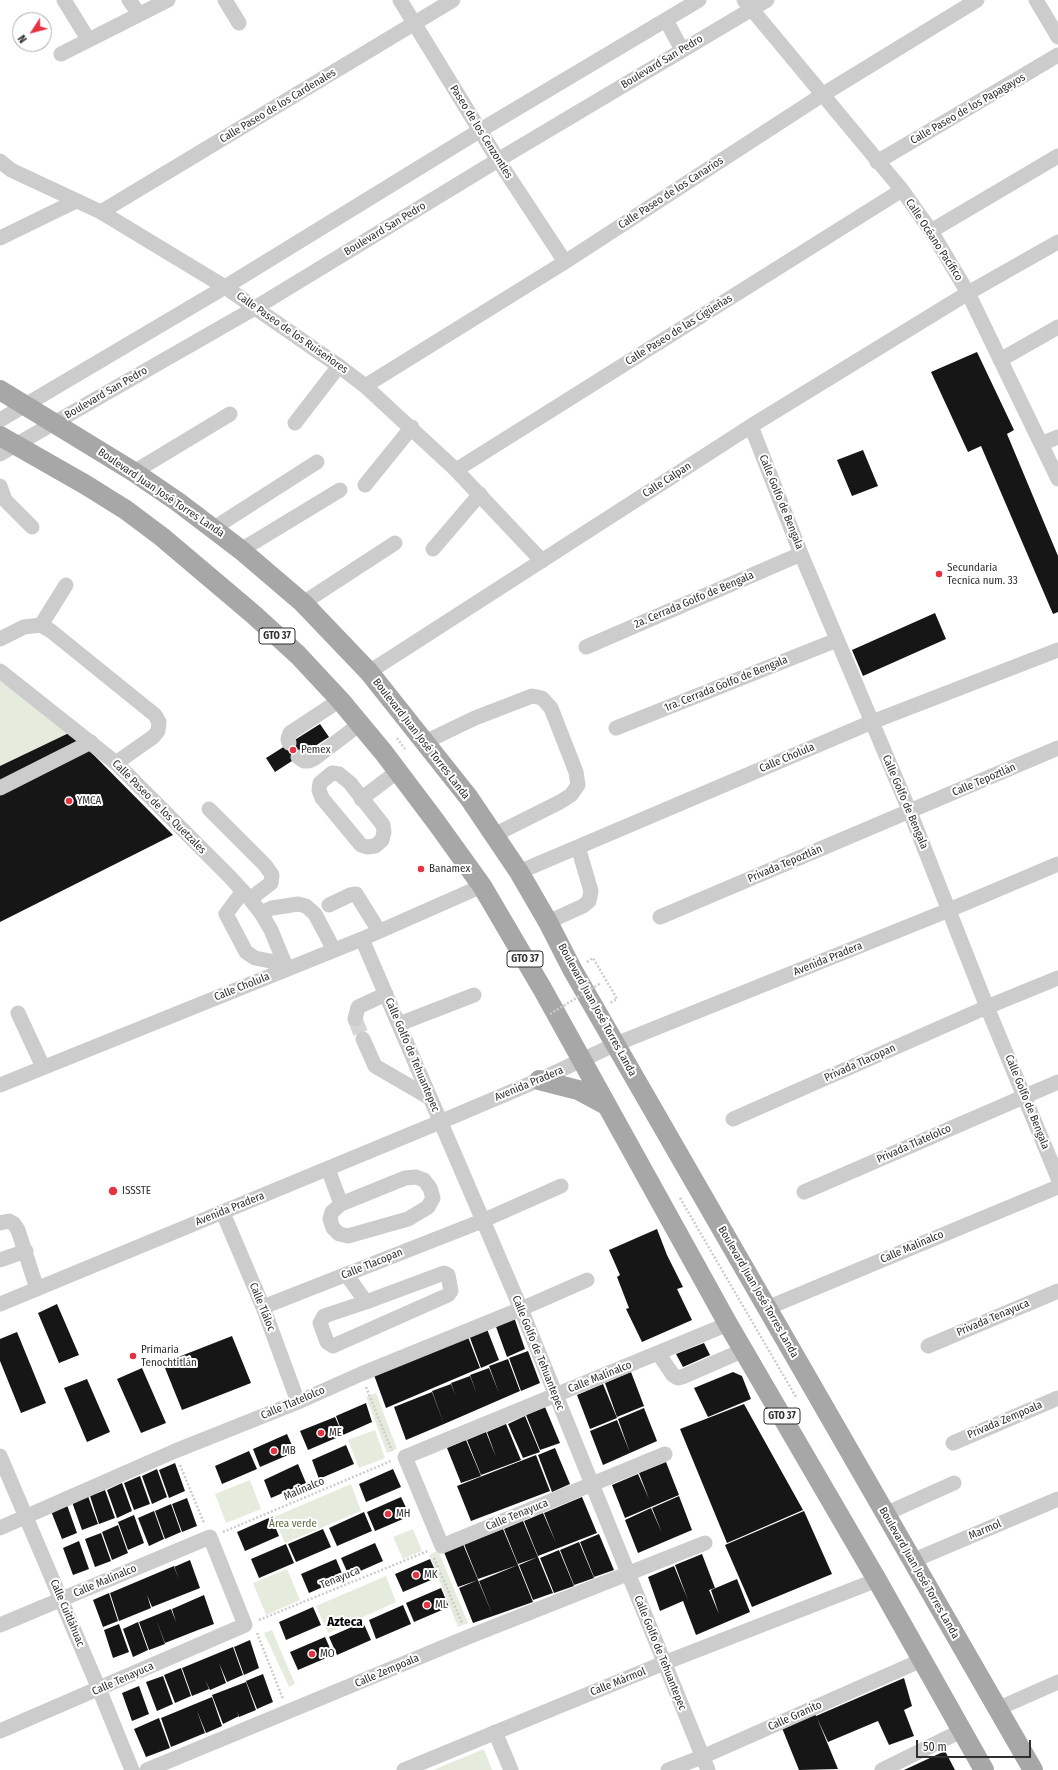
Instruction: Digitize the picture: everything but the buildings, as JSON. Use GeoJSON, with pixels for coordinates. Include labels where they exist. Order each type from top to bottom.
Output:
{"type":"FeatureCollection","features":[{"type":"Feature","properties":{"kind":"main road","name":"Boulevard Juan José Torres Landa"},"geometry":{"type":"LineString","coordinates":[[0,390],[27,405],[134,472],[214,528],[241,550],[303,603],[369,672],[425,742],[494,835],[519,872],[548,922],[572,970],[1033,1770]]}},
{"type":"Feature","properties":{"kind":"main road","name":"GTO 37"},"geometry":{"type":"LineString","coordinates":[[5,445],[93,489],[126,510],[162,537],[253,614],[298,655],[340,700],[436,822],[482,886],[567,1033],[581,1061],[728,1324],[877,1580],[984,1770]]}},
{"type":"Feature","properties":{"kind":"main road"},"geometry":{"type":"LineString","coordinates":[[539,1080],[578,1090],[606,1105]]}},
{"type":"Feature","properties":{"kind":"street"},"geometry":{"type":"LineString","coordinates":[[64,0],[88,39]]}},
{"type":"Feature","properties":{"kind":"street"},"geometry":{"type":"LineString","coordinates":[[129,0],[139,14]]}},
{"type":"Feature","properties":{"kind":"street"},"geometry":{"type":"LineString","coordinates":[[61,54],[88,39],[168,0]]}},
{"type":"Feature","properties":{"kind":"street"},"geometry":{"type":"LineString","coordinates":[[224,0],[239,22]]}},
{"type":"Feature","properties":{"kind":"street","name":"Paseo de los Cenzontles"},"geometry":{"type":"LineString","coordinates":[[400,0],[479,131],[565,262]]}},
{"type":"Feature","properties":{"kind":"street","name":"Calle Paseo de los Cardenales"},"geometry":{"type":"LineString","coordinates":[[101,212],[454,0]]}},
{"type":"Feature","properties":{"kind":"street"},"geometry":{"type":"LineString","coordinates":[[0,420],[225,287],[479,131],[699,0]]}},
{"type":"Feature","properties":{"kind":"street","name":"Boulevard San Pedro"},"geometry":{"type":"LineString","coordinates":[[5,445],[54,423],[255,308],[682,50],[748,5],[767,0]]}},
{"type":"Feature","properties":{"kind":"street","name":"Calle Paseo de los Canarios"},"geometry":{"type":"LineString","coordinates":[[365,386],[565,262],[822,94],[977,0]]}},
{"type":"Feature","properties":{"kind":"street"},"geometry":{"type":"LineString","coordinates":[[1036,0],[1058,37]]}},
{"type":"Feature","properties":{"kind":"street","name":"Calle Océano Pacífico"},"geometry":{"type":"LineString","coordinates":[[748,5],[877,162],[902,190],[931,231],[968,293],[1058,479]]}},
{"type":"Feature","properties":{"kind":"street"},"geometry":{"type":"LineString","coordinates":[[666,20],[682,50]]}},
{"type":"Feature","properties":{"kind":"street","name":"Calle Paseo de los Papagayos"},"geometry":{"type":"LineString","coordinates":[[877,162],[1058,55]]}},
{"type":"Feature","properties":{"kind":"street"},"geometry":{"type":"LineString","coordinates":[[931,231],[1058,156]]}},
{"type":"Feature","properties":{"kind":"street","name":"Calle Paseo de los Ruiseñores"},"geometry":{"type":"LineString","coordinates":[[0,161],[12,170],[101,212],[225,287],[339,366],[365,386],[412,427],[480,494],[542,561]]}},
{"type":"Feature","properties":{"kind":"street","name":"Calle Paseo de las Cigüeñas"},"geometry":{"type":"LineString","coordinates":[[456,470],[902,190]]}},
{"type":"Feature","properties":{"kind":"street"},"geometry":{"type":"LineString","coordinates":[[0,238],[76,201]]}},
{"type":"Feature","properties":{"kind":"street","name":"Calle Calpan"},"geometry":{"type":"LineString","coordinates":[[369,672],[751,426],[968,293],[1058,242]]}},
{"type":"Feature","properties":{"kind":"street"},"geometry":{"type":"LineString","coordinates":[[1000,360],[1058,327]]}},
{"type":"Feature","properties":{"kind":"street"},"geometry":{"type":"LineString","coordinates":[[295,423],[339,366]]}},
{"type":"Feature","properties":{"kind":"street"},"geometry":{"type":"LineString","coordinates":[[134,472],[230,414]]}},
{"type":"Feature","properties":{"kind":"street","name":"Calle Golfo de Bengala"},"geometry":{"type":"LineString","coordinates":[[751,426],[801,554],[910,812],[987,1007],[1058,1178]]}},
{"type":"Feature","properties":{"kind":"street"},"geometry":{"type":"LineString","coordinates":[[365,485],[412,427]]}},
{"type":"Feature","properties":{"kind":"street"},"geometry":{"type":"LineString","coordinates":[[1041,444],[1058,436]]}},
{"type":"Feature","properties":{"kind":"street"},"geometry":{"type":"LineString","coordinates":[[214,528],[317,462]]}},
{"type":"Feature","properties":{"kind":"street"},"geometry":{"type":"LineString","coordinates":[[0,486],[5,500],[32,527]]}},
{"type":"Feature","properties":{"kind":"street"},"geometry":{"type":"LineString","coordinates":[[241,550],[340,490]]}},
{"type":"Feature","properties":{"kind":"street"},"geometry":{"type":"LineString","coordinates":[[433,549],[480,494]]}},
{"type":"Feature","properties":{"kind":"street"},"geometry":{"type":"LineString","coordinates":[[303,603],[395,543]]}},
{"type":"Feature","properties":{"kind":"street","name":"2a. Cerrada Golfo de Bengala"},"geometry":{"type":"LineString","coordinates":[[586,647],[801,554]]}},
{"type":"Feature","properties":{"kind":"street"},"geometry":{"type":"LineString","coordinates":[[41,625],[66,585]]}},
{"type":"Feature","properties":{"kind":"street"},"geometry":{"type":"LineString","coordinates":[[0,638],[24,627],[41,625],[51,631],[155,715],[159,722],[158,731],[153,737],[116,763]]}},
{"type":"Feature","properties":{"kind":"street","name":"1ra. Cerrada Golfo de Bengala"},"geometry":{"type":"LineString","coordinates":[[616,728],[837,640]]}},
{"type":"Feature","properties":{"kind":"street","name":"Calle Cholula"},"geometry":{"type":"LineString","coordinates":[[519,872],[872,722],[1058,650]]}},
{"type":"Feature","properties":{"kind":"street","name":"Calle Paseo de los Quetzales"},"geometry":{"type":"LineString","coordinates":[[0,671],[92,742],[116,763],[247,895],[261,913],[271,930],[286,967]]}},
{"type":"Feature","properties":{"kind":"street"},"geometry":{"type":"LineString","coordinates":[[425,742],[475,718],[532,696],[542,698],[551,708],[576,772],[578,785],[571,795],[560,802],[494,835]]}},
{"type":"Feature","properties":{"kind":"street"},"geometry":{"type":"LineString","coordinates":[[289,743],[288,739],[290,733],[340,700]]}},
{"type":"Feature","properties":{"kind":"street"},"geometry":{"type":"LineString","coordinates":[[298,757],[304,761],[309,761],[315,758],[360,724]]}},
{"type":"Feature","properties":{"kind":"street"},"geometry":{"type":"LineString","coordinates":[[0,788],[92,742]]}},
{"type":"Feature","properties":{"kind":"street","name":"Calle Tepoztlán"},"geometry":{"type":"LineString","coordinates":[[910,812],[1058,748]]}},
{"type":"Feature","properties":{"kind":"street"},"geometry":{"type":"LineString","coordinates":[[361,799],[398,772]]}},
{"type":"Feature","properties":{"kind":"street"},"geometry":{"type":"LineString","coordinates":[[332,773],[339,774],[350,783],[361,799],[383,825],[384,832],[382,840],[375,846],[367,847],[360,845],[352,836],[322,798],[319,790],[320,783],[332,773]]}},
{"type":"Feature","properties":{"kind":"street"},"geometry":{"type":"LineString","coordinates":[[209,809],[266,865],[272,875],[271,883],[247,895],[229,909],[226,914],[246,952],[255,958],[286,967]]}},
{"type":"Feature","properties":{"kind":"street","name":"Privada Tepoztlán"},"geometry":{"type":"LineString","coordinates":[[660,917],[910,812]]}},
{"type":"Feature","properties":{"kind":"street"},"geometry":{"type":"LineString","coordinates":[[548,922],[583,906],[589,901],[592,891],[578,847]]}},
{"type":"Feature","properties":{"kind":"street","name":"Avenida Pradera"},"geometry":{"type":"LineString","coordinates":[[0,1304],[440,1122],[539,1080],[616,1044],[949,910],[1058,864]]}},
{"type":"Feature","properties":{"kind":"street","name":"Calle Cholula"},"geometry":{"type":"LineString","coordinates":[[0,1085],[286,967],[379,932],[482,886]]}},
{"type":"Feature","properties":{"kind":"street"},"geometry":{"type":"LineString","coordinates":[[329,905],[350,895],[356,894],[379,932]]}},
{"type":"Feature","properties":{"kind":"street"},"geometry":{"type":"LineString","coordinates":[[261,913],[272,908],[298,904],[306,906],[315,914],[334,950]]}},
{"type":"Feature","properties":{"kind":"street","name":"Calle Golfo de Tehuantepec"},"geometry":{"type":"LineString","coordinates":[[362,939],[521,1309],[705,1763]]}},
{"type":"Feature","properties":{"kind":"street"},"geometry":{"type":"LineString","coordinates":[[987,1007],[1058,978]]}},
{"type":"Feature","properties":{"kind":"street"},"geometry":{"type":"LineString","coordinates":[[355,1020],[358,1007],[386,994]]}},
{"type":"Feature","properties":{"kind":"street"},"geometry":{"type":"LineString","coordinates":[[399,1024],[474,995]]}},
{"type":"Feature","properties":{"kind":"street","name":"Privada Tlacopan"},"geometry":{"type":"LineString","coordinates":[[733,1119],[987,1007]]}},
{"type":"Feature","properties":{"kind":"street"},"geometry":{"type":"LineString","coordinates":[[18,1013],[43,1067]]}},
{"type":"Feature","properties":{"kind":"street"},"geometry":{"type":"LineString","coordinates":[[363,1039],[375,1066],[430,1098]]}},
{"type":"Feature","properties":{"kind":"street"},"geometry":{"type":"LineString","coordinates":[[1024,1095],[1058,1082]]}},
{"type":"Feature","properties":{"kind":"street","name":"Privada Tlatelolco"},"geometry":{"type":"LineString","coordinates":[[804,1192],[1024,1095]]}},
{"type":"Feature","properties":{"kind":"street"},"geometry":{"type":"LineString","coordinates":[[328,1169],[341,1204]]}},
{"type":"Feature","properties":{"kind":"street"},"geometry":{"type":"LineString","coordinates":[[416,1177],[424,1180],[430,1188],[433,1198],[428,1207],[408,1219],[348,1236],[336,1231],[330,1220],[332,1212],[341,1204],[405,1178],[416,1177]]}},
{"type":"Feature","properties":{"kind":"street"},"geometry":{"type":"LineString","coordinates":[[482,1220],[561,1186]]}},
{"type":"Feature","properties":{"kind":"street","name":"Calle Malinalco"},"geometry":{"type":"LineString","coordinates":[[767,1308],[1058,1187]]}},
{"type":"Feature","properties":{"kind":"street","name":"Calle Tláloc"},"geometry":{"type":"LineString","coordinates":[[223,1213],[263,1307],[298,1402]]}},
{"type":"Feature","properties":{"kind":"street","name":"Calle Tlacopan"},"geometry":{"type":"LineString","coordinates":[[263,1307],[482,1220]]}},
{"type":"Feature","properties":{"kind":"street"},"geometry":{"type":"LineString","coordinates":[[0,1223],[9,1221],[14,1224],[26,1251],[38,1289]]}},
{"type":"Feature","properties":{"kind":"street"},"geometry":{"type":"LineString","coordinates":[[0,1260],[26,1251]]}},
{"type":"Feature","properties":{"kind":"street"},"geometry":{"type":"LineString","coordinates":[[444,1273],[448,1275],[451,1291],[448,1295],[333,1346],[327,1342],[320,1323],[324,1316],[366,1302],[444,1273]]}},
{"type":"Feature","properties":{"kind":"street"},"geometry":{"type":"LineString","coordinates":[[346,1274],[366,1302]]}},
{"type":"Feature","properties":{"kind":"street","name":"Calle Tlatelolco"},"geometry":{"type":"LineString","coordinates":[[0,1528],[175,1452],[521,1309],[587,1280]]}},
{"type":"Feature","properties":{"kind":"street","name":"Privada Tenayuca"},"geometry":{"type":"LineString","coordinates":[[928,1346],[1058,1291]]}},
{"type":"Feature","properties":{"kind":"street","name":"Calle Malinalco"},"geometry":{"type":"LineString","coordinates":[[400,1458],[728,1324]]}},
{"type":"Feature","properties":{"kind":"street"},"geometry":{"type":"LineString","coordinates":[[658,1353],[673,1375],[678,1378],[744,1350]]}},
{"type":"Feature","properties":{"kind":"street","name":"Privada Zempoala"},"geometry":{"type":"LineString","coordinates":[[953,1442],[1058,1398]]}},
{"type":"Feature","properties":{"kind":"street"},"geometry":{"type":"LineString","coordinates":[[592,1485],[666,1454]]}},
{"type":"Feature","properties":{"kind":"street","name":"Calle Cuitláhuac"},"geometry":{"type":"LineString","coordinates":[[0,1456],[132,1770]]}},
{"type":"Feature","properties":{"kind":"street"},"geometry":{"type":"LineString","coordinates":[[400,1458],[436,1548]]}},
{"type":"Feature","properties":{"kind":"street"},"geometry":{"type":"LineString","coordinates":[[885,1514],[954,1483]]}},
{"type":"Feature","properties":{"kind":"street","name":"Calle Tenayuca"},"geometry":{"type":"LineString","coordinates":[[436,1548],[592,1485]]}},
{"type":"Feature","properties":{"kind":"street","name":"Marmol"},"geometry":{"type":"LineString","coordinates":[[912,1561],[1058,1499]]}},
{"type":"Feature","properties":{"kind":"street"},"geometry":{"type":"LineString","coordinates":[[210,1537],[249,1624]]}},
{"type":"Feature","properties":{"kind":"street","name":"Calle Malinalco"},"geometry":{"type":"LineString","coordinates":[[0,1625],[210,1537]]}},
{"type":"Feature","properties":{"kind":"street"},"geometry":{"type":"LineString","coordinates":[[628,1574],[705,1543]]}},
{"type":"Feature","properties":{"kind":"street","name":"Calle Zempoala"},"geometry":{"type":"LineString","coordinates":[[147,1770],[468,1637],[628,1574]]}},
{"type":"Feature","properties":{"kind":"street","name":"Calle Mármol"},"geometry":{"type":"LineString","coordinates":[[404,1770],[664,1663],[877,1580]]}},
{"type":"Feature","properties":{"kind":"street","name":"Calle Tenayuca"},"geometry":{"type":"LineString","coordinates":[[0,1732],[249,1624]]}},
{"type":"Feature","properties":{"kind":"street","name":"Calle Granito"},"geometry":{"type":"LineString","coordinates":[[668,1770],[705,1763],[922,1660]]}},
{"type":"Feature","properties":{"kind":"street"},"geometry":{"type":"LineString","coordinates":[[997,1709],[1058,1682]]}},
{"type":"Feature","properties":{"kind":"street"},"geometry":{"type":"LineString","coordinates":[[882,1770],[961,1731]]}},
{"type":"Feature","properties":{"kind":"street"},"geometry":{"type":"LineString","coordinates":[[495,1732],[511,1770]]}},
{"type":"Feature","properties":{"kind":"path"},"geometry":{"type":"LineString","coordinates":[[593,958],[617,999]]}},
{"type":"Feature","properties":{"kind":"path"},"geometry":{"type":"LineString","coordinates":[[550,1014],[606,980]]}},
{"type":"Feature","properties":{"kind":"path"},"geometry":{"type":"LineString","coordinates":[[361,1374],[400,1458]]}},
{"type":"Feature","properties":{"kind":"path"},"geometry":{"type":"LineString","coordinates":[[175,1452],[210,1537]]}},
{"type":"Feature","properties":{"kind":"path","name":"Malinalco"},"geometry":{"type":"LineString","coordinates":[[210,1537],[400,1458]]}},
{"type":"Feature","properties":{"kind":"path"},"geometry":{"type":"LineString","coordinates":[[436,1548],[468,1637]]}},
{"type":"Feature","properties":{"kind":"path","name":"Tenayuca"},"geometry":{"type":"LineString","coordinates":[[249,1624],[436,1548]]}},
{"type":"Feature","properties":{"kind":"path"},"geometry":{"type":"LineString","coordinates":[[249,1624],[289,1712]]}},
{"type":"Feature","properties":{"kind":"green space"},"geometry":{"type":"Polygon","coordinates":[[[0,676],[71,732],[0,766],[0,676]]]}},
{"type":"Feature","properties":{"kind":"green space"},"geometry":{"type":"Polygon","coordinates":[[[376,1393],[397,1449],[387,1453],[366,1397],[376,1393]]]}},
{"type":"Feature","properties":{"kind":"green space"},"geometry":{"type":"Polygon","coordinates":[[[375,1430],[385,1458],[359,1468],[348,1440],[375,1430]]]}},
{"type":"Feature","properties":{"kind":"green space","name":"Área verde"},"geometry":{"type":"Polygon","coordinates":[[[250,1480],[261,1509],[226,1523],[215,1494],[250,1480]]]}},
{"type":"Feature","properties":{"kind":"green space","name":"Área verde"},"geometry":{"type":"Polygon","coordinates":[[[351,1484],[361,1511],[285,1543],[274,1517],[351,1484]]]}},
{"type":"Feature","properties":{"kind":"green space"},"geometry":{"type":"Polygon","coordinates":[[[413,1529],[422,1551],[403,1559],[393,1537],[413,1529]]]}},
{"type":"Feature","properties":{"kind":"green space"},"geometry":{"type":"Polygon","coordinates":[[[438,1550],[468,1623],[458,1627],[429,1555],[438,1550]]]}},
{"type":"Feature","properties":{"kind":"green space"},"geometry":{"type":"Polygon","coordinates":[[[287,1569],[300,1600],[266,1615],[253,1583],[287,1569]]]}},
{"type":"Feature","properties":{"kind":"green space"},"geometry":{"type":"Polygon","coordinates":[[[386,1576],[396,1602],[328,1633],[316,1606],[386,1576]]]}},
{"type":"Feature","properties":{"kind":"green space"},"geometry":{"type":"Polygon","coordinates":[[[272,1630],[295,1684],[289,1687],[264,1633],[272,1630]]]}},
{"type":"Feature","properties":{"kind":"green space"},"geometry":{"type":"Polygon","coordinates":[[[484,1749],[492,1770],[433,1770],[484,1749]]]}},
{"type":"Feature","properties":{"kind":"tunnel"},"geometry":{"type":"LineString","coordinates":[[355,1019],[363,1039]]}},
{"type":"Feature","properties":{"kind":"place","name":"Secundaria Tecnica num. 33"},"geometry":{"type":"Point","coordinates":[939,574]}},
{"type":"Feature","properties":{"kind":"place","name":"Pemex"},"geometry":{"type":"Point","coordinates":[293,750]}},
{"type":"Feature","properties":{"kind":"place","name":"YMCA"},"geometry":{"type":"Point","coordinates":[69,801]}},
{"type":"Feature","properties":{"kind":"place","name":"Banamex"},"geometry":{"type":"Point","coordinates":[421,869]}},
{"type":"Feature","properties":{"kind":"place","name":"ISSSTE"},"geometry":{"type":"Point","coordinates":[113,1191]}},
{"type":"Feature","properties":{"kind":"place","name":"Primaria Tenochtitlán"},"geometry":{"type":"Point","coordinates":[133,1356]}},
{"type":"Feature","properties":{"kind":"place","name":"ME"},"geometry":{"type":"Point","coordinates":[321,1433]}},
{"type":"Feature","properties":{"kind":"place","name":"MB"},"geometry":{"type":"Point","coordinates":[274,1451]}},
{"type":"Feature","properties":{"kind":"place","name":"MH"},"geometry":{"type":"Point","coordinates":[388,1514]}},
{"type":"Feature","properties":{"kind":"place","name":"MK"},"geometry":{"type":"Point","coordinates":[416,1575]}},
{"type":"Feature","properties":{"kind":"place","name":"ML"},"geometry":{"type":"Point","coordinates":[427,1605]}},
{"type":"Feature","properties":{"kind":"place","name":"MO"},"geometry":{"type":"Point","coordinates":[312,1654]}},
{"type":"Feature","properties":{"kind":"district","name":"Azteca"},"geometry":{"type":"Point","coordinates":[345,1622]}}]}
